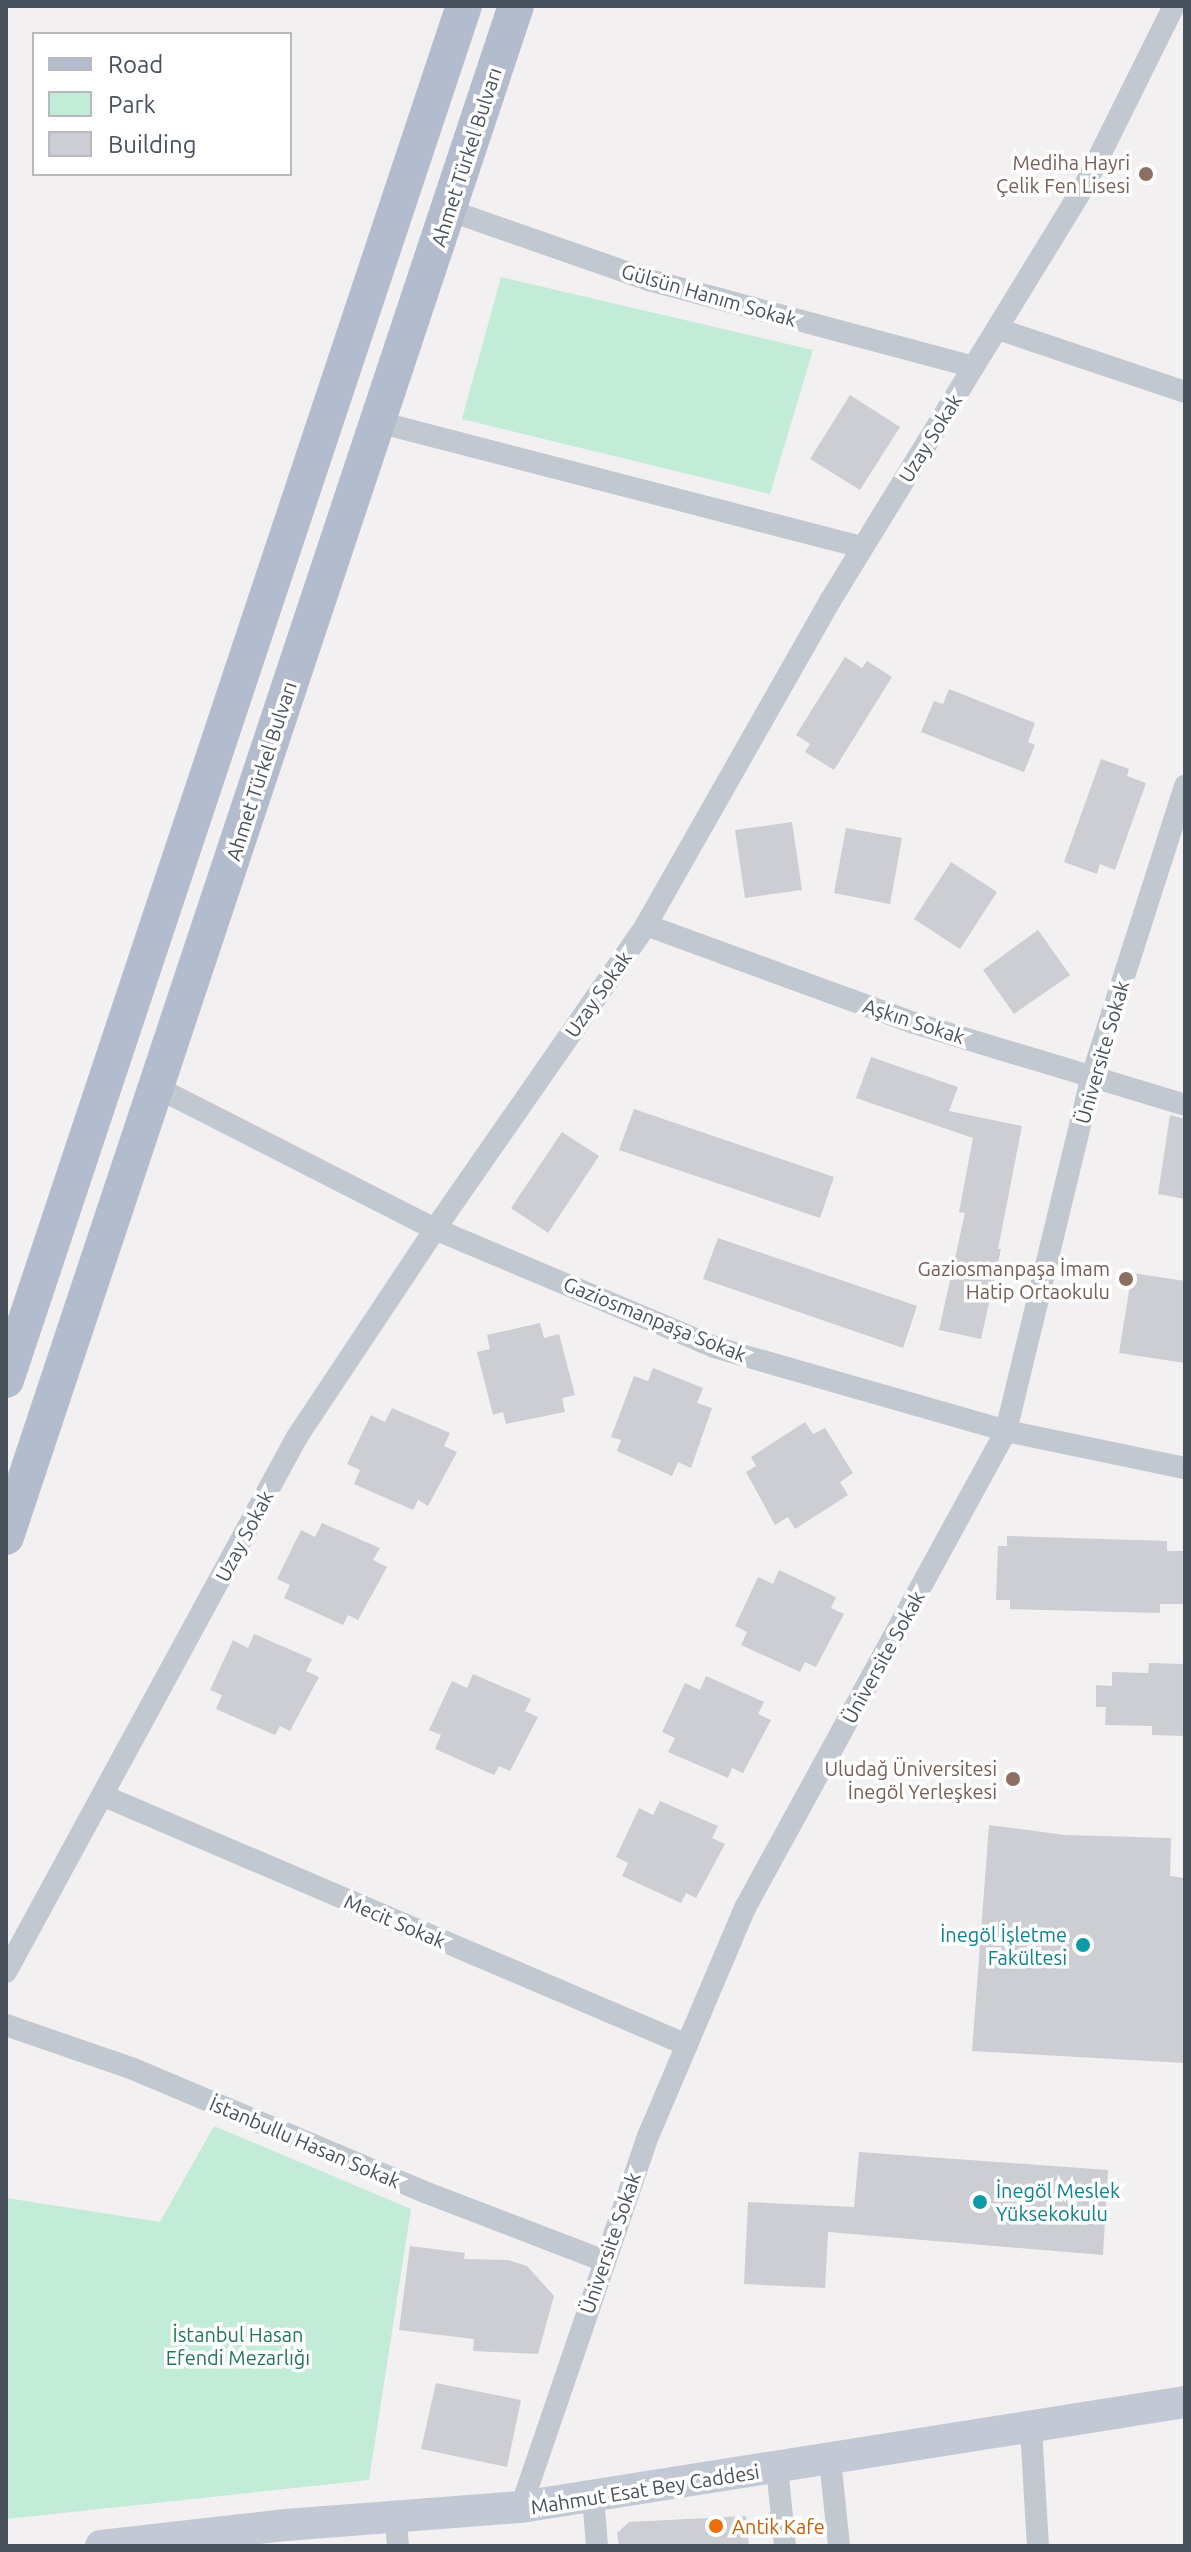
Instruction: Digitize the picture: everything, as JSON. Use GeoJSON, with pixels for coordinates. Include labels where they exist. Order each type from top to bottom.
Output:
{"type":"FeatureCollection","features":[{"type":"Feature","properties":{"kind":"main road"},"geometry":{"type":"LineString","coordinates":[[6,1380],[464,6]]}},
{"type":"Feature","properties":{"kind":"main road","name":"Ahmet Türkel Bulvarı"},"geometry":{"type":"LineString","coordinates":[[6,1537],[516,6]]}},
{"type":"Feature","properties":{"kind":"main road","name":"Mahmut Esat Bey Caddesi"},"geometry":{"type":"LineString","coordinates":[[101,2546],[151,2544],[286,2525],[397,2532],[521,2507],[1031,2429],[1185,2402]]}},
{"type":"Feature","properties":{"kind":"street","name":"Uzay Sokak"},"geometry":{"type":"LineString","coordinates":[[6,1972],[297,1437],[435,1229],[646,925],[862,547],[1084,187],[1174,6]]}},
{"type":"Feature","properties":{"kind":"street","name":"Gülsün Hanım Sokak"},"geometry":{"type":"LineString","coordinates":[[448,210],[649,280],[974,367]]}},
{"type":"Feature","properties":{"kind":"street"},"geometry":{"type":"LineString","coordinates":[[998,329],[1185,392]]}},
{"type":"Feature","properties":{"kind":"street"},"geometry":{"type":"LineString","coordinates":[[378,422],[862,547]]}},
{"type":"Feature","properties":{"kind":"street","name":"Üniversite Sokak"},"geometry":{"type":"LineString","coordinates":[[521,2507],[649,2134],[745,1908],[1006,1431],[1092,1076],[1185,786]]}},
{"type":"Feature","properties":{"kind":"street","name":"Aşkın Sokak"},"geometry":{"type":"LineString","coordinates":[[646,925],[914,1023],[1185,1105]]}},
{"type":"Feature","properties":{"kind":"street","name":"Gaziosmanpaşa Sokak"},"geometry":{"type":"LineString","coordinates":[[156,1087],[435,1229],[714,1347],[1006,1431],[1185,1468]]}},
{"type":"Feature","properties":{"kind":"street","name":"Mecit Sokak"},"geometry":{"type":"LineString","coordinates":[[104,1796],[687,2045]]}},
{"type":"Feature","properties":{"kind":"street","name":"İstanbullu Hasan Sokak"},"geometry":{"type":"LineString","coordinates":[[6,2025],[131,2068],[422,2191],[604,2261]]}},
{"type":"Feature","properties":{"kind":"street"},"geometry":{"type":"LineString","coordinates":[[1031,2429],[1038,2546]]}},
{"type":"Feature","properties":{"kind":"street"},"geometry":{"type":"LineString","coordinates":[[830,2460],[839,2546]]}},
{"type":"Feature","properties":{"kind":"street"},"geometry":{"type":"LineString","coordinates":[[777,2468],[785,2546]]}},
{"type":"Feature","properties":{"kind":"street"},"geometry":{"type":"LineString","coordinates":[[593,2497],[597,2546]]}},
{"type":"Feature","properties":{"kind":"green space"},"geometry":{"type":"Polygon","coordinates":[[[501,277],[813,350],[770,494],[462,419],[501,277]]]}},
{"type":"Feature","properties":{"kind":"green space","name":"İstanbul Hasan Efendi Mezarlığı"},"geometry":{"type":"Polygon","coordinates":[[[214,2126],[411,2209],[369,2480],[6,2519],[6,2198],[160,2222],[214,2126]]]}},
{"type":"Feature","properties":{"kind":"building"},"geometry":{"type":"Polygon","coordinates":[[[850,395],[900,427],[860,490],[810,459],[850,395]]]}},
{"type":"Feature","properties":{"kind":"building"},"geometry":{"type":"Polygon","coordinates":[[[845,657],[862,668],[867,661],[892,677],[834,770],[805,752],[810,744],[796,735],[845,657]]]}},
{"type":"Feature","properties":{"kind":"building"},"geometry":{"type":"Polygon","coordinates":[[[949,689],[1035,723],[1028,742],[1035,745],[1024,772],[921,732],[934,701],[943,704],[949,689]]]}},
{"type":"Feature","properties":{"kind":"building"},"geometry":{"type":"Polygon","coordinates":[[[1101,759],[1129,769],[1127,776],[1146,783],[1115,870],[1100,864],[1097,874],[1064,862],[1101,759]]]}},
{"type":"Feature","properties":{"kind":"building"},"geometry":{"type":"Polygon","coordinates":[[[792,822],[802,890],[745,898],[735,830],[792,822]]]}},
{"type":"Feature","properties":{"kind":"building"},"geometry":{"type":"Polygon","coordinates":[[[846,828],[902,838],[890,904],[834,893],[846,828]]]}},
{"type":"Feature","properties":{"kind":"building"},"geometry":{"type":"Polygon","coordinates":[[[951,862],[997,892],[960,949],[914,919],[951,862]]]}},
{"type":"Feature","properties":{"kind":"building"},"geometry":{"type":"Polygon","coordinates":[[[1038,930],[1070,975],[1014,1014],[983,970],[1038,930]]]}},
{"type":"Feature","properties":{"kind":"building"},"geometry":{"type":"Polygon","coordinates":[[[871,1057],[958,1087],[949,1111],[1022,1126],[998,1249],[1001,1249],[981,1339],[939,1330],[965,1213],[959,1212],[973,1138],[856,1098],[871,1057]]]}},
{"type":"Feature","properties":{"kind":"building"},"geometry":{"type":"Polygon","coordinates":[[[634,1109],[834,1177],[820,1218],[619,1150],[634,1109]]]}},
{"type":"Feature","properties":{"kind":"building"},"geometry":{"type":"Polygon","coordinates":[[[1170,1115],[1185,1119],[1185,1199],[1158,1194],[1170,1115]]]}},
{"type":"Feature","properties":{"kind":"building"},"geometry":{"type":"Polygon","coordinates":[[[562,1132],[599,1156],[548,1233],[511,1208],[562,1132]]]}},
{"type":"Feature","properties":{"kind":"building"},"geometry":{"type":"Polygon","coordinates":[[[718,1238],[917,1306],[903,1348],[703,1279],[718,1238]]]}},
{"type":"Feature","properties":{"kind":"building"},"geometry":{"type":"Polygon","coordinates":[[[1132,1273],[1185,1281],[1185,1363],[1119,1353],[1132,1273]]]}},
{"type":"Feature","properties":{"kind":"building"},"geometry":{"type":"Polygon","coordinates":[[[540,1323],[544,1338],[559,1334],[575,1395],[562,1398],[565,1412],[506,1424],[503,1412],[493,1415],[477,1352],[490,1349],[487,1335],[540,1323]]]}},
{"type":"Feature","properties":{"kind":"building"},"geometry":{"type":"Polygon","coordinates":[[[653,1368],[703,1388],[697,1403],[712,1408],[691,1468],[678,1462],[672,1476],[617,1451],[621,1440],[611,1437],[634,1376],[648,1381],[653,1368]]]}},
{"type":"Feature","properties":{"kind":"building"},"geometry":{"type":"Polygon","coordinates":[[[392,1408],[450,1433],[444,1446],[457,1452],[428,1506],[418,1500],[413,1510],[354,1484],[360,1470],[347,1464],[371,1415],[385,1422],[392,1408]]]}},
{"type":"Feature","properties":{"kind":"building"},"geometry":{"type":"Polygon","coordinates":[[[805,1422],[813,1434],[825,1428],[853,1473],[840,1482],[848,1495],[795,1529],[788,1517],[775,1525],[746,1472],[756,1466],[751,1457],[805,1422]]]}},
{"type":"Feature","properties":{"kind":"building"},"geometry":{"type":"Polygon","coordinates":[[[322,1523],[380,1548],[373,1560],[387,1567],[358,1620],[348,1615],[343,1625],[284,1598],[290,1585],[277,1579],[301,1530],[315,1537],[322,1523]]]}},
{"type":"Feature","properties":{"kind":"building"},"geometry":{"type":"Polygon","coordinates":[[[1007,1536],[1167,1541],[1167,1551],[1185,1551],[1185,1604],[1160,1604],[1160,1613],[1010,1609],[1010,1600],[996,1600],[998,1546],[1007,1546],[1007,1536]]]}},
{"type":"Feature","properties":{"kind":"building"},"geometry":{"type":"Polygon","coordinates":[[[779,1570],[836,1597],[831,1608],[844,1614],[816,1667],[805,1662],[800,1672],[741,1645],[747,1632],[735,1626],[758,1577],[773,1584],[779,1570]]]}},
{"type":"Feature","properties":{"kind":"building"},"geometry":{"type":"Polygon","coordinates":[[[254,1634],[312,1659],[306,1671],[319,1677],[290,1731],[280,1726],[275,1735],[216,1709],[222,1695],[210,1690],[233,1640],[248,1648],[254,1634]]]}},
{"type":"Feature","properties":{"kind":"building"},"geometry":{"type":"Polygon","coordinates":[[[1149,1663],[1185,1664],[1185,1736],[1152,1735],[1152,1726],[1105,1725],[1106,1707],[1096,1707],[1096,1685],[1112,1686],[1112,1672],[1148,1673],[1149,1663]]]}},
{"type":"Feature","properties":{"kind":"building"},"geometry":{"type":"Polygon","coordinates":[[[473,1674],[531,1699],[525,1711],[538,1717],[510,1771],[499,1766],[494,1775],[435,1749],[441,1735],[429,1730],[452,1681],[467,1688],[473,1674]]]}},
{"type":"Feature","properties":{"kind":"building"},"geometry":{"type":"Polygon","coordinates":[[[706,1676],[764,1702],[758,1714],[771,1720],[743,1773],[732,1768],[728,1778],[668,1752],[675,1738],[662,1732],[685,1683],[700,1690],[706,1676]]]}},
{"type":"Feature","properties":{"kind":"building"},"geometry":{"type":"Polygon","coordinates":[[[660,1801],[718,1826],[712,1838],[725,1844],[696,1898],[686,1893],[681,1903],[622,1876],[628,1863],[616,1857],[639,1808],[653,1815],[660,1801]]]}},
{"type":"Feature","properties":{"kind":"building","name":"İnegöl İşletme Fakültesi"},"geometry":{"type":"Polygon","coordinates":[[[989,1825],[1065,1835],[1171,1838],[1170,1876],[1185,1878],[1185,2063],[972,2051],[989,1825]]]}},
{"type":"Feature","properties":{"kind":"building","name":"İnegöl Meslek Yüksekokulu"},"geometry":{"type":"Polygon","coordinates":[[[859,2152],[1108,2170],[1103,2255],[828,2232],[825,2288],[744,2284],[748,2202],[854,2207],[859,2152]]]}},
{"type":"Feature","properties":{"kind":"building"},"geometry":{"type":"Polygon","coordinates":[[[410,2246],[465,2253],[464,2259],[508,2260],[527,2266],[554,2296],[538,2354],[473,2351],[474,2339],[399,2330],[410,2246]]]}},
{"type":"Feature","properties":{"kind":"building"},"geometry":{"type":"Polygon","coordinates":[[[436,2383],[521,2400],[507,2467],[421,2449],[436,2383]]]}},
{"type":"Feature","properties":{"kind":"building"},"geometry":{"type":"Polygon","coordinates":[[[746,2516],[749,2546],[619,2546],[617,2533],[629,2522],[746,2516]]]}},
{"type":"Feature","properties":{"kind":"place","name":"Mediha Hayri Çelik Fen Lisesi"},"geometry":{"type":"Point","coordinates":[1146,174]}},
{"type":"Feature","properties":{"kind":"place","name":"Gaziosmanpaşa İmam Hatip Ortaokulu"},"geometry":{"type":"Point","coordinates":[1126,1279]}},
{"type":"Feature","properties":{"kind":"place","name":"Uludağ Üniversitesi İnegöl Yerleşkesi"},"geometry":{"type":"Point","coordinates":[1013,1779]}},
{"type":"Feature","properties":{"kind":"place","name":"İnegöl İşletme Fakültesi"},"geometry":{"type":"Point","coordinates":[1083,1945]}},
{"type":"Feature","properties":{"kind":"place","name":"İnegöl Meslek Yüksekokulu"},"geometry":{"type":"Point","coordinates":[980,2202]}},
{"type":"Feature","properties":{"kind":"place","name":"Antik Kafe"},"geometry":{"type":"Point","coordinates":[716,2526]}}]}
